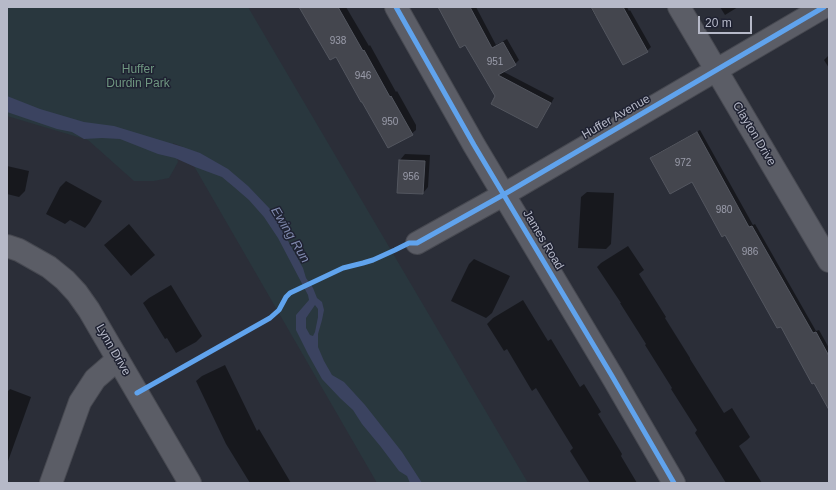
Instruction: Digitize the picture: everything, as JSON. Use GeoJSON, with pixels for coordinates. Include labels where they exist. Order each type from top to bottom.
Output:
{"type":"FeatureCollection","features":[{"type":"Feature","properties":{"kind":"street","name":"James Road"},"geometry":{"type":"LineString","coordinates":[[396,7],[474,146],[612,376],[674,483]]}},
{"type":"Feature","properties":{"kind":"street","name":"Clayton Drive"},"geometry":{"type":"LineString","coordinates":[[679,7],[829,262]]}},
{"type":"Feature","properties":{"kind":"street","name":"Huffer Avenue"},"geometry":{"type":"LineString","coordinates":[[417,243],[504,195],[824,7]]}},
{"type":"Feature","properties":{"kind":"street","name":"Lynn Drive"},"geometry":{"type":"LineString","coordinates":[[7,246],[19,250],[49,267],[65,280],[77,293],[89,310],[190,483]]}},
{"type":"Feature","properties":{"kind":"street"},"geometry":{"type":"LineString","coordinates":[[51,483],[80,402],[95,379],[118,359]]}},
{"type":"Feature","properties":{"kind":"green space","name":"Huffer Durdin Park"},"geometry":{"type":"Polygon","coordinates":[[[7,7],[248,7],[528,483],[377,483],[183,147],[173,143],[178,162],[169,178],[154,181],[134,181],[88,140],[7,116],[7,7]]]}},
{"type":"Feature","properties":{"kind":"water"},"geometry":{"type":"Polygon","coordinates":[[[7,96],[40,109],[84,122],[114,126],[183,147],[200,153],[228,169],[248,186],[270,209],[303,268],[306,278],[313,288],[317,298],[322,302],[324,310],[318,334],[318,347],[332,375],[344,382],[365,405],[402,452],[422,483],[410,483],[407,476],[399,471],[362,424],[353,410],[322,379],[296,330],[296,315],[309,300],[308,295],[278,238],[264,217],[249,200],[222,177],[175,158],[158,154],[120,139],[84,139],[72,132],[57,129],[7,112],[7,96]],[[315,305],[306,318],[306,328],[310,335],[313,336],[318,317],[318,309],[315,305]]]}},
{"type":"Feature","properties":{"kind":"building"},"geometry":{"type":"Polygon","coordinates":[[[299,7],[338,7],[413,135],[388,148],[336,57],[330,60],[299,7]]]}},
{"type":"Feature","properties":{"kind":"building"},"geometry":{"type":"Polygon","coordinates":[[[438,7],[470,7],[492,48],[503,42],[516,65],[498,75],[551,103],[537,128],[491,104],[495,96],[465,45],[460,48],[438,7]]]}},
{"type":"Feature","properties":{"kind":"building"},"geometry":{"type":"Polygon","coordinates":[[[591,7],[623,7],[648,52],[623,65],[591,7]]]}},
{"type":"Feature","properties":{"kind":"building"},"geometry":{"type":"Polygon","coordinates":[[[697,132],[749,227],[752,226],[813,333],[816,332],[829,356],[829,410],[814,383],[812,384],[781,327],[777,328],[725,235],[722,237],[692,182],[670,194],[650,158],[697,132]]]}},
{"type":"Feature","properties":{"kind":"building"},"geometry":{"type":"Polygon","coordinates":[[[399,160],[425,161],[423,194],[397,193],[399,160]]]}},
{"type":"Feature","properties":{"kind":"cycle path"},"geometry":{"type":"LineString","coordinates":[[396,7],[474,145],[674,483]]}},
{"type":"Feature","properties":{"kind":"cycle path"},"geometry":{"type":"LineString","coordinates":[[137,393],[270,318],[279,310],[290,293],[343,268],[373,260],[409,243],[417,243],[503,195],[824,7]]}},
{"type":"Feature","properties":{"kind":"water label","name":"Ewing Run"},"geometry":{"type":"Point","coordinates":[290,235]}}]}
